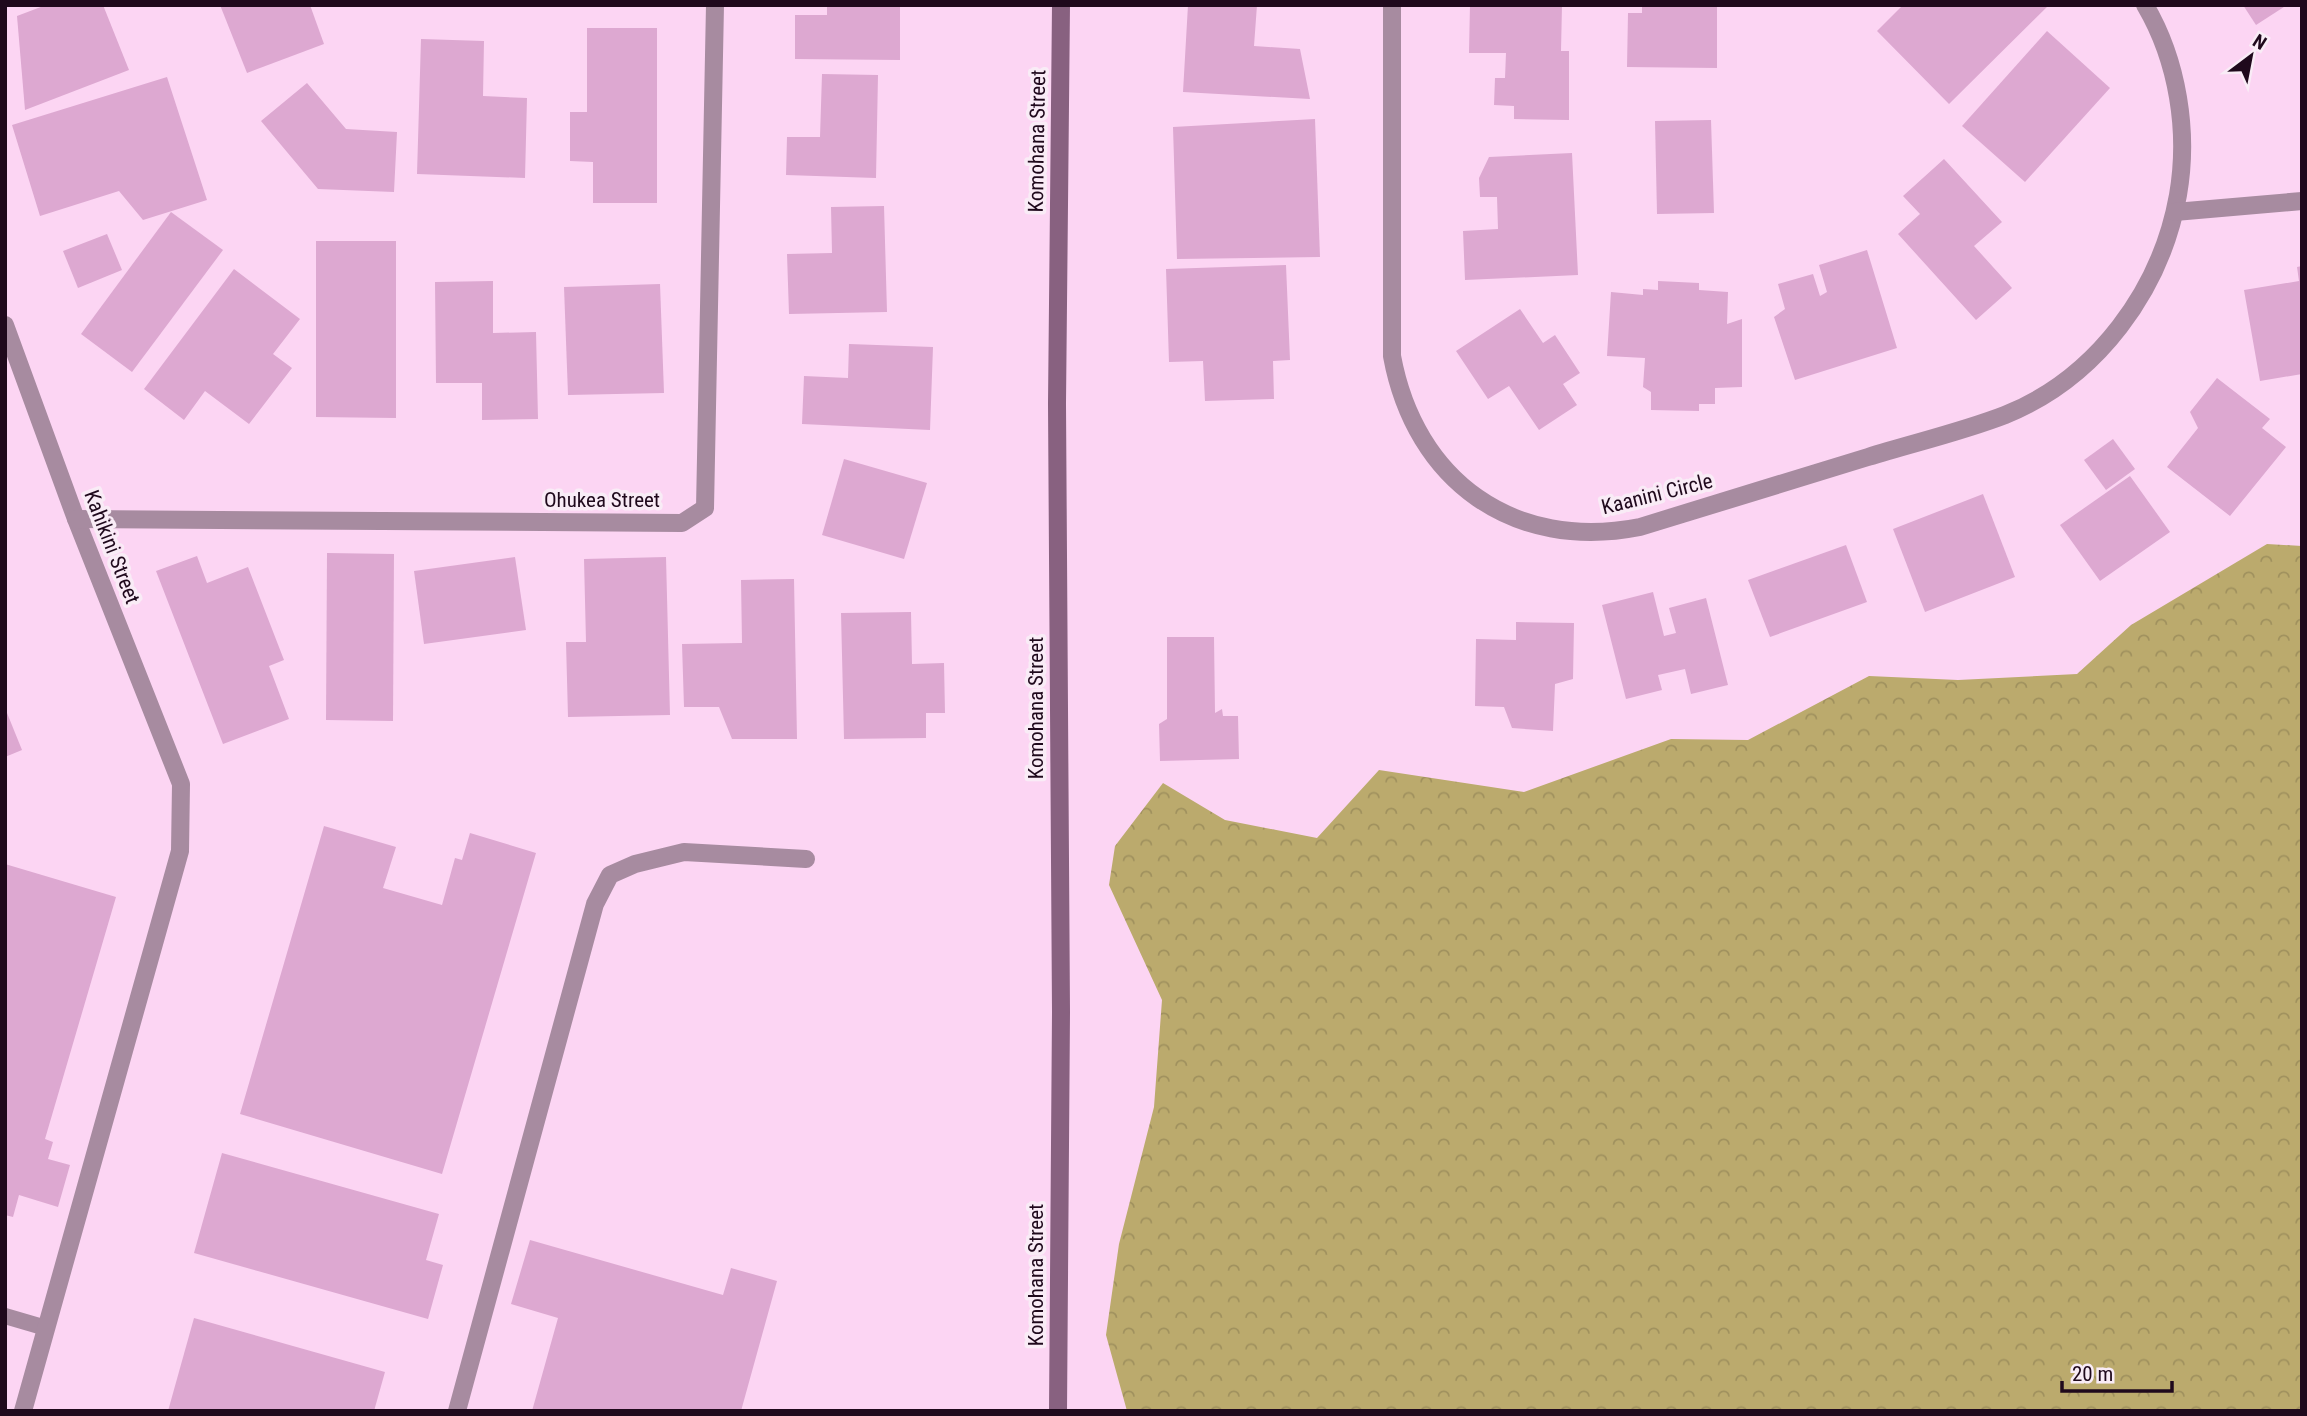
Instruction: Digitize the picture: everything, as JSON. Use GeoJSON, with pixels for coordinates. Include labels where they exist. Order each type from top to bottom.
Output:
{"type":"FeatureCollection","features":[{"type":"Feature","properties":{"kind":"main road","name":"Komohana Street"},"geometry":{"type":"LineString","coordinates":[[1058,1411],[1061,998],[1057,390],[1061,5]]}},
{"type":"Feature","properties":{"kind":"street","name":"Ohukea Street"},"geometry":{"type":"LineString","coordinates":[[76,519],[682,523],[705,508],[715,5]]}},
{"type":"Feature","properties":{"kind":"street","name":"Kaanini Circle"},"geometry":{"type":"LineString","coordinates":[[1392,5],[1392,356],[1402,400],[1422,441],[1450,476],[1486,504],[1549,529],[1595,533],[1640,527],[2005,414],[2064,381],[2114,334],[2152,277],[2175,212],[2182,156],[2180,110],[2163,43],[2145,5]]}},
{"type":"Feature","properties":{"kind":"street"},"geometry":{"type":"LineString","coordinates":[[2175,212],[2302,201]]}},
{"type":"Feature","properties":{"kind":"street","name":"Kahikini Street"},"geometry":{"type":"LineString","coordinates":[[5,325],[76,519],[181,784],[180,851],[46,1328]]}},
{"type":"Feature","properties":{"kind":"street"},"geometry":{"type":"LineString","coordinates":[[457,1411],[595,904],[610,875],[635,864],[684,852],[806,859]]}},
{"type":"Feature","properties":{"kind":"street"},"geometry":{"type":"LineString","coordinates":[[23,1411],[46,1328]]}},
{"type":"Feature","properties":{"kind":"lane"},"geometry":{"type":"LineString","coordinates":[[5,1316],[46,1328]]}},
{"type":"Feature","properties":{"kind":"green space"},"geometry":{"type":"Polygon","coordinates":[[[2267,544],[2302,546],[2302,1411],[1127,1411],[1106,1335],[1119,1244],[1154,1107],[1162,1000],[1109,885],[1115,846],[1163,783],[1225,820],[1317,838],[1379,770],[1524,792],[1671,739],[1748,740],[1869,676],[1958,680],[2077,674],[2131,625],[2267,544]]]}},
{"type":"Feature","properties":{"kind":"building"},"geometry":{"type":"Polygon","coordinates":[[[46,5],[103,5],[129,70],[25,110],[17,16],[46,5]]]}},
{"type":"Feature","properties":{"kind":"building"},"geometry":{"type":"Polygon","coordinates":[[[220,5],[310,5],[324,44],[247,73],[220,5]]]}},
{"type":"Feature","properties":{"kind":"building"},"geometry":{"type":"Polygon","coordinates":[[[827,5],[900,5],[900,60],[795,59],[795,15],[827,15],[827,5]]]}},
{"type":"Feature","properties":{"kind":"building"},"geometry":{"type":"Polygon","coordinates":[[[1188,5],[1257,5],[1254,46],[1300,49],[1310,99],[1183,92],[1188,5]]]}},
{"type":"Feature","properties":{"kind":"building"},"geometry":{"type":"Polygon","coordinates":[[[1470,5],[1562,5],[1561,51],[1569,51],[1569,120],[1514,119],[1514,106],[1494,105],[1495,78],[1505,78],[1506,53],[1469,53],[1470,5]]]}},
{"type":"Feature","properties":{"kind":"building"},"geometry":{"type":"Polygon","coordinates":[[[1642,5],[1717,5],[1717,68],[1627,67],[1628,13],[1642,13],[1642,5]]]}},
{"type":"Feature","properties":{"kind":"building"},"geometry":{"type":"Polygon","coordinates":[[[1903,5],[2049,5],[1949,104],[1877,31],[1903,5]]]}},
{"type":"Feature","properties":{"kind":"building"},"geometry":{"type":"Polygon","coordinates":[[[2243,5],[2287,5],[2256,25],[2243,5]]]}},
{"type":"Feature","properties":{"kind":"building"},"geometry":{"type":"Polygon","coordinates":[[[587,28],[657,28],[657,203],[593,203],[593,162],[570,161],[570,112],[587,112],[587,28]]]}},
{"type":"Feature","properties":{"kind":"building"},"geometry":{"type":"Polygon","coordinates":[[[2047,31],[2110,88],[2025,182],[1962,126],[2047,31]]]}},
{"type":"Feature","properties":{"kind":"building"},"geometry":{"type":"Polygon","coordinates":[[[421,39],[484,41],[483,96],[527,98],[525,178],[417,174],[421,39]]]}},
{"type":"Feature","properties":{"kind":"building"},"geometry":{"type":"Polygon","coordinates":[[[822,74],[878,75],[876,178],[786,175],[787,137],[820,137],[822,74]]]}},
{"type":"Feature","properties":{"kind":"building"},"geometry":{"type":"Polygon","coordinates":[[[167,77],[207,200],[143,220],[119,191],[40,216],[12,125],[167,77]]]}},
{"type":"Feature","properties":{"kind":"building"},"geometry":{"type":"Polygon","coordinates":[[[307,83],[346,129],[397,132],[394,192],[318,189],[261,121],[307,83]]]}},
{"type":"Feature","properties":{"kind":"building"},"geometry":{"type":"Polygon","coordinates":[[[1315,119],[1320,257],[1177,259],[1173,127],[1315,119]]]}},
{"type":"Feature","properties":{"kind":"building"},"geometry":{"type":"Polygon","coordinates":[[[1711,120],[1714,213],[1657,214],[1655,121],[1711,120]]]}},
{"type":"Feature","properties":{"kind":"building"},"geometry":{"type":"Polygon","coordinates":[[[1572,153],[1578,275],[1465,280],[1463,231],[1498,229],[1497,197],[1480,197],[1479,178],[1489,157],[1572,153]]]}},
{"type":"Feature","properties":{"kind":"building"},"geometry":{"type":"Polygon","coordinates":[[[1944,159],[2002,222],[1974,246],[2012,288],[1976,320],[1898,234],[1920,214],[1903,196],[1944,159]]]}},
{"type":"Feature","properties":{"kind":"building"},"geometry":{"type":"Polygon","coordinates":[[[884,206],[887,312],[789,314],[787,254],[832,253],[831,207],[884,206]]]}},
{"type":"Feature","properties":{"kind":"building"},"geometry":{"type":"Polygon","coordinates":[[[171,212],[223,250],[132,372],[81,334],[171,212]]]}},
{"type":"Feature","properties":{"kind":"building"},"geometry":{"type":"Polygon","coordinates":[[[107,234],[122,270],[78,288],[63,251],[107,234]]]}},
{"type":"Feature","properties":{"kind":"building"},"geometry":{"type":"Polygon","coordinates":[[[316,241],[396,241],[396,418],[316,417],[316,241]]]}},
{"type":"Feature","properties":{"kind":"building"},"geometry":{"type":"Polygon","coordinates":[[[1867,250],[1897,348],[1795,380],[1774,317],[1785,309],[1778,284],[1813,274],[1820,296],[1827,292],[1819,265],[1867,250]]]}},
{"type":"Feature","properties":{"kind":"building"},"geometry":{"type":"Polygon","coordinates":[[[1286,265],[1290,360],[1273,361],[1274,399],[1205,401],[1203,361],[1169,362],[1166,269],[1286,265]]]}},
{"type":"Feature","properties":{"kind":"building"},"geometry":{"type":"Polygon","coordinates":[[[2302,266],[2302,374],[2260,381],[2244,290],[2299,281],[2297,267],[2302,266]]]}},
{"type":"Feature","properties":{"kind":"building"},"geometry":{"type":"Polygon","coordinates":[[[234,269],[300,319],[273,354],[292,368],[249,424],[205,391],[184,420],[144,389],[234,269]]]}},
{"type":"Feature","properties":{"kind":"building"},"geometry":{"type":"Polygon","coordinates":[[[493,281],[493,333],[536,332],[538,419],[482,420],[482,383],[436,383],[435,282],[493,281]]]}},
{"type":"Feature","properties":{"kind":"building"},"geometry":{"type":"Polygon","coordinates":[[[1658,281],[1699,283],[1699,290],[1728,292],[1727,324],[1742,319],[1742,387],[1715,388],[1715,404],[1699,404],[1699,411],[1651,410],[1651,392],[1643,387],[1645,358],[1607,356],[1611,292],[1643,295],[1643,289],[1658,290],[1658,281]]]}},
{"type":"Feature","properties":{"kind":"building"},"geometry":{"type":"Polygon","coordinates":[[[660,284],[664,393],[568,395],[564,287],[660,284]]]}},
{"type":"Feature","properties":{"kind":"building"},"geometry":{"type":"Polygon","coordinates":[[[1520,309],[1543,343],[1555,335],[1580,373],[1563,384],[1577,405],[1539,430],[1509,386],[1488,399],[1456,351],[1520,309]]]}},
{"type":"Feature","properties":{"kind":"building"},"geometry":{"type":"Polygon","coordinates":[[[849,344],[933,347],[930,430],[802,424],[804,376],[848,378],[849,344]]]}},
{"type":"Feature","properties":{"kind":"building"},"geometry":{"type":"Polygon","coordinates":[[[2217,378],[2270,419],[2262,428],[2286,447],[2230,516],[2167,467],[2198,428],[2190,412],[2217,378]]]}},
{"type":"Feature","properties":{"kind":"building"},"geometry":{"type":"Polygon","coordinates":[[[2113,439],[2135,469],[2106,490],[2084,460],[2113,439]]]}},
{"type":"Feature","properties":{"kind":"building"},"geometry":{"type":"Polygon","coordinates":[[[844,459],[927,483],[904,559],[822,535],[844,459]]]}},
{"type":"Feature","properties":{"kind":"building"},"geometry":{"type":"Polygon","coordinates":[[[2130,476],[2170,532],[2100,581],[2060,525],[2130,476]]]}},
{"type":"Feature","properties":{"kind":"building"},"geometry":{"type":"Polygon","coordinates":[[[1983,494],[2015,577],[1925,612],[1893,529],[1983,494]]]}},
{"type":"Feature","properties":{"kind":"building"},"geometry":{"type":"Polygon","coordinates":[[[1846,545],[1867,602],[1770,637],[1748,580],[1846,545]]]}},
{"type":"Feature","properties":{"kind":"building"},"geometry":{"type":"Polygon","coordinates":[[[327,553],[394,554],[393,721],[326,720],[327,553]]]}},
{"type":"Feature","properties":{"kind":"building"},"geometry":{"type":"Polygon","coordinates":[[[197,556],[207,583],[248,567],[284,660],[269,666],[289,719],[223,744],[156,571],[197,556]]]}},
{"type":"Feature","properties":{"kind":"building"},"geometry":{"type":"Polygon","coordinates":[[[515,557],[526,630],[424,644],[414,571],[515,557]]]}},
{"type":"Feature","properties":{"kind":"building"},"geometry":{"type":"Polygon","coordinates":[[[666,557],[670,715],[568,717],[566,642],[586,642],[584,559],[666,557]]]}},
{"type":"Feature","properties":{"kind":"building"},"geometry":{"type":"Polygon","coordinates":[[[794,579],[797,739],[732,739],[719,707],[684,707],[682,644],[742,643],[741,580],[794,579]]]}},
{"type":"Feature","properties":{"kind":"building"},"geometry":{"type":"Polygon","coordinates":[[[1653,592],[1664,636],[1676,633],[1669,608],[1706,598],[1728,685],[1691,694],[1685,669],[1658,675],[1662,690],[1626,699],[1602,605],[1653,592]]]}},
{"type":"Feature","properties":{"kind":"building"},"geometry":{"type":"Polygon","coordinates":[[[911,612],[912,664],[944,663],[945,713],[926,713],[926,738],[844,739],[841,613],[911,612]]]}},
{"type":"Feature","properties":{"kind":"building"},"geometry":{"type":"Polygon","coordinates":[[[1516,622],[1574,623],[1573,679],[1555,684],[1553,731],[1512,728],[1504,707],[1475,706],[1476,639],[1516,640],[1516,622]]]}},
{"type":"Feature","properties":{"kind":"building"},"geometry":{"type":"Polygon","coordinates":[[[1167,637],[1214,637],[1215,713],[1222,709],[1223,716],[1238,716],[1239,759],[1160,761],[1159,724],[1167,719],[1167,637]]]}},
{"type":"Feature","properties":{"kind":"building"},"geometry":{"type":"Polygon","coordinates":[[[5,708],[22,750],[5,757],[5,708]]]}},
{"type":"Feature","properties":{"kind":"building"},"geometry":{"type":"Polygon","coordinates":[[[324,826],[396,847],[383,888],[442,905],[455,858],[462,860],[470,833],[536,853],[442,1174],[240,1114],[324,826]]]}},
{"type":"Feature","properties":{"kind":"building"},"geometry":{"type":"Polygon","coordinates":[[[5,864],[116,897],[45,1139],[53,1142],[48,1159],[70,1165],[58,1207],[19,1195],[13,1217],[5,1215],[5,864]]]}},
{"type":"Feature","properties":{"kind":"building"},"geometry":{"type":"Polygon","coordinates":[[[222,1153],[439,1214],[426,1260],[443,1265],[428,1319],[194,1253],[222,1153]]]}},
{"type":"Feature","properties":{"kind":"building"},"geometry":{"type":"Polygon","coordinates":[[[530,1240],[723,1295],[731,1268],[777,1281],[741,1411],[532,1411],[558,1318],[511,1304],[530,1240]]]}},
{"type":"Feature","properties":{"kind":"building"},"geometry":{"type":"Polygon","coordinates":[[[194,1318],[385,1372],[374,1411],[168,1411],[194,1318]]]}}]}
